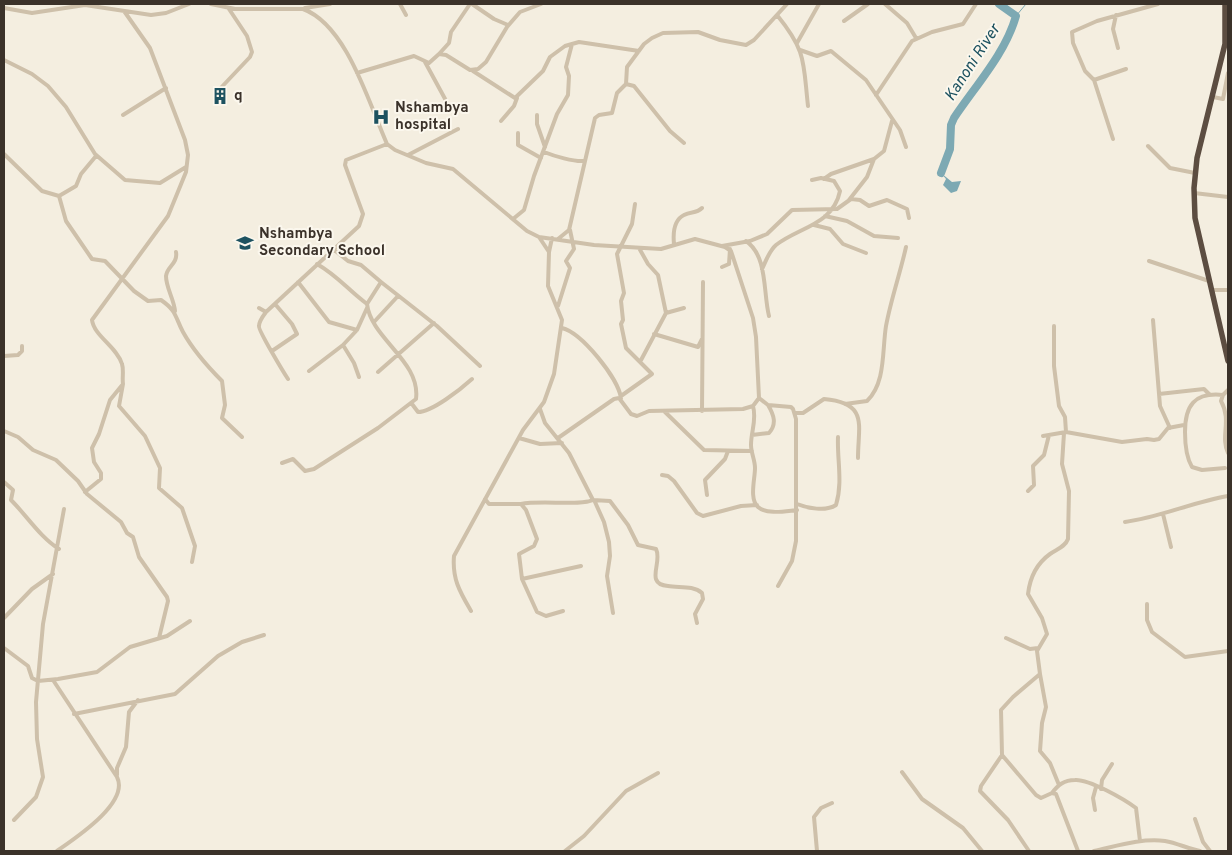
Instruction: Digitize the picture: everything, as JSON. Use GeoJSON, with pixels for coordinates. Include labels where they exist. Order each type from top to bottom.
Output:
{"type":"FeatureCollection","features":[{"type":"Feature","properties":{"kind":"highway"},"geometry":{"type":"LineString","coordinates":[[1225,4],[1225,44],[1197,158],[1194,193],[1195,218],[1228,361]]}},
{"type":"Feature","properties":{"kind":"street"},"geometry":{"type":"LineString","coordinates":[[4,8],[32,13],[85,5],[157,15],[189,4]]}},
{"type":"Feature","properties":{"kind":"street"},"geometry":{"type":"LineString","coordinates":[[211,4],[229,9],[303,9],[330,4]]}},
{"type":"Feature","properties":{"kind":"street"},"geometry":{"type":"LineString","coordinates":[[282,9],[284,4]]}},
{"type":"Feature","properties":{"kind":"street"},"geometry":{"type":"LineString","coordinates":[[400,4],[406,15]]}},
{"type":"Feature","properties":{"kind":"street"},"geometry":{"type":"LineString","coordinates":[[357,72],[414,56],[425,62],[431,62],[449,43],[451,32],[471,4],[494,19],[508,25]]}},
{"type":"Feature","properties":{"kind":"street"},"geometry":{"type":"LineString","coordinates":[[473,71],[486,62],[508,25],[522,11],[541,4]]}},
{"type":"Feature","properties":{"kind":"street"},"geometry":{"type":"LineString","coordinates":[[558,306],[570,268],[566,262],[574,249],[570,227],[584,161],[596,117],[612,113],[617,94],[626,84],[627,67],[639,51],[652,38],[663,33],[681,31],[698,32],[720,40],[746,45],[754,40],[787,4]]}},
{"type":"Feature","properties":{"kind":"street"},"geometry":{"type":"LineString","coordinates":[[796,43],[819,4]]}},
{"type":"Feature","properties":{"kind":"street"},"geometry":{"type":"LineString","coordinates":[[844,21],[868,4]]}},
{"type":"Feature","properties":{"kind":"street"},"geometry":{"type":"LineString","coordinates":[[885,4],[907,23],[916,38]]}},
{"type":"Feature","properties":{"kind":"street"},"geometry":{"type":"LineString","coordinates":[[876,95],[916,38],[963,24],[976,4]]}},
{"type":"Feature","properties":{"kind":"street"},"geometry":{"type":"LineString","coordinates":[[1113,138],[1094,80],[1086,71],[1073,44],[1072,32],[1116,15],[1158,4]]}},
{"type":"Feature","properties":{"kind":"street"},"geometry":{"type":"LineString","coordinates":[[216,100],[216,93],[250,57],[252,52],[247,36],[229,9]]}},
{"type":"Feature","properties":{"kind":"street"},"geometry":{"type":"LineString","coordinates":[[303,9],[312,12],[326,25],[357,72],[387,144],[408,156],[453,169],[513,219],[539,237],[549,252]]}},
{"type":"Feature","properties":{"kind":"street"},"geometry":{"type":"LineString","coordinates":[[124,11],[150,48],[166,88],[187,147],[186,168],[168,216],[92,320],[97,332],[105,338],[121,361],[123,384],[120,406],[141,430],[160,468],[159,488],[182,508],[195,546],[192,562]]}},
{"type":"Feature","properties":{"kind":"street"},"geometry":{"type":"LineString","coordinates":[[777,15],[800,50],[806,68],[808,106]]}},
{"type":"Feature","properties":{"kind":"street"},"geometry":{"type":"LineString","coordinates":[[1116,15],[1113,29],[1118,48]]}},
{"type":"Feature","properties":{"kind":"street"},"geometry":{"type":"LineString","coordinates":[[501,120],[514,106],[517,98],[543,71],[550,57],[561,48],[584,42],[639,51]]}},
{"type":"Feature","properties":{"kind":"street"},"geometry":{"type":"LineString","coordinates":[[513,219],[524,210],[545,147],[568,92],[569,76],[566,67],[572,44]]}},
{"type":"Feature","properties":{"kind":"street"},"geometry":{"type":"LineString","coordinates":[[800,50],[817,56],[829,50],[859,73],[900,130],[906,147]]}},
{"type":"Feature","properties":{"kind":"street"},"geometry":{"type":"LineString","coordinates":[[439,54],[446,55],[517,98]]}},
{"type":"Feature","properties":{"kind":"street"},"geometry":{"type":"LineString","coordinates":[[4,60],[32,74],[48,86],[66,108],[96,156],[116,174],[130,182],[160,183],[186,168]]}},
{"type":"Feature","properties":{"kind":"street"},"geometry":{"type":"LineString","coordinates":[[425,62],[450,108]]}},
{"type":"Feature","properties":{"kind":"street"},"geometry":{"type":"LineString","coordinates":[[1094,80],[1126,70]]}},
{"type":"Feature","properties":{"kind":"street"},"geometry":{"type":"LineString","coordinates":[[1213,98],[1223,99],[1228,73]]}},
{"type":"Feature","properties":{"kind":"street"},"geometry":{"type":"LineString","coordinates":[[626,84],[634,86],[675,137],[684,143]]}},
{"type":"Feature","properties":{"kind":"street"},"geometry":{"type":"LineString","coordinates":[[123,115],[166,88]]}},
{"type":"Feature","properties":{"kind":"street"},"geometry":{"type":"LineString","coordinates":[[537,115],[537,126],[545,147]]}},
{"type":"Feature","properties":{"kind":"street"},"geometry":{"type":"LineString","coordinates":[[812,180],[824,178],[874,159],[884,151],[887,145],[892,121]]}},
{"type":"Feature","properties":{"kind":"street"},"geometry":{"type":"LineString","coordinates":[[408,156],[458,129]]}},
{"type":"Feature","properties":{"kind":"street"},"geometry":{"type":"LineString","coordinates":[[518,133],[518,145],[541,158]]}},
{"type":"Feature","properties":{"kind":"street"},"geometry":{"type":"LineString","coordinates":[[288,379],[259,328],[259,322],[266,312],[359,226],[363,218],[345,164],[346,160],[387,144]]}},
{"type":"Feature","properties":{"kind":"street"},"geometry":{"type":"LineString","coordinates":[[1148,146],[1170,168],[1195,173]]}},
{"type":"Feature","properties":{"kind":"street"},"geometry":{"type":"LineString","coordinates":[[544,152],[563,159],[570,158],[578,162],[584,161]]}},
{"type":"Feature","properties":{"kind":"street"},"geometry":{"type":"LineString","coordinates":[[4,154],[42,191],[59,196],[76,186],[81,174],[96,156]]}},
{"type":"Feature","properties":{"kind":"street"},"geometry":{"type":"LineString","coordinates":[[722,246],[767,234],[792,210],[831,210],[839,208],[848,201],[867,177],[874,159]]}},
{"type":"Feature","properties":{"kind":"street"},"geometry":{"type":"LineString","coordinates":[[762,269],[776,245],[814,226],[831,210],[838,200],[840,191],[834,181],[824,178]]}},
{"type":"Feature","properties":{"kind":"street"},"geometry":{"type":"LineString","coordinates":[[1194,193],[1228,197]]}},
{"type":"Feature","properties":{"kind":"street"},"geometry":{"type":"LineString","coordinates":[[59,196],[66,221],[90,257],[94,261],[105,261],[134,291],[148,301],[161,300],[176,313]]}},
{"type":"Feature","properties":{"kind":"street"},"geometry":{"type":"LineString","coordinates":[[848,201],[858,200],[871,206],[887,200],[907,209],[909,218]]}},
{"type":"Feature","properties":{"kind":"street"},"geometry":{"type":"LineString","coordinates":[[558,438],[614,399],[621,398],[652,374],[629,352],[624,342],[621,303],[624,293],[617,256],[632,224],[636,204]]}},
{"type":"Feature","properties":{"kind":"street"},"geometry":{"type":"LineString","coordinates":[[674,244],[674,229],[680,218],[685,214],[698,212],[702,208]]}},
{"type":"Feature","properties":{"kind":"street"},"geometry":{"type":"LineString","coordinates":[[825,216],[847,221],[874,236],[898,238]]}},
{"type":"Feature","properties":{"kind":"street"},"geometry":{"type":"LineString","coordinates":[[814,226],[830,228],[846,246],[866,253]]}},
{"type":"Feature","properties":{"kind":"street"},"geometry":{"type":"LineString","coordinates":[[558,239],[570,227]]}},
{"type":"Feature","properties":{"kind":"street"},"geometry":{"type":"LineString","coordinates":[[539,237],[621,247],[661,249],[695,239],[730,249],[738,268],[753,318],[756,337],[759,398],[753,406],[735,410],[649,411],[636,416],[632,414],[621,398],[614,378],[577,335],[562,328]]}},
{"type":"Feature","properties":{"kind":"street"},"geometry":{"type":"LineString","coordinates":[[471,611],[461,595],[453,572],[458,548],[527,423],[540,409],[554,374],[557,347],[562,328],[558,306],[548,286],[549,252],[552,238]]}},
{"type":"Feature","properties":{"kind":"street"},"geometry":{"type":"LineString","coordinates":[[746,241],[757,253],[762,269],[769,316]]}},
{"type":"Feature","properties":{"kind":"street"},"geometry":{"type":"LineString","coordinates":[[844,404],[867,401],[876,388],[884,356],[886,327],[906,247]]}},
{"type":"Feature","properties":{"kind":"street"},"geometry":{"type":"LineString","coordinates":[[333,248],[348,261],[361,264],[398,296],[434,323],[480,366]]}},
{"type":"Feature","properties":{"kind":"street"},"geometry":{"type":"LineString","coordinates":[[639,248],[648,264],[658,275],[666,313],[640,362]]}},
{"type":"Feature","properties":{"kind":"street"},"geometry":{"type":"LineString","coordinates":[[722,267],[729,264],[730,249]]}},
{"type":"Feature","properties":{"kind":"street"},"geometry":{"type":"LineString","coordinates":[[176,252],[176,262],[167,270],[166,277],[176,313],[193,347],[214,374],[222,381],[224,405],[222,418],[242,438]]}},
{"type":"Feature","properties":{"kind":"street"},"geometry":{"type":"LineString","coordinates":[[1149,261],[1209,281]]}},
{"type":"Feature","properties":{"kind":"street"},"geometry":{"type":"LineString","coordinates":[[282,463],[292,459],[305,471],[314,469],[412,404],[417,394],[408,370],[374,322],[367,306],[335,274],[317,264]]}},
{"type":"Feature","properties":{"kind":"street"},"geometry":{"type":"LineString","coordinates":[[298,282],[329,322],[357,330]]}},
{"type":"Feature","properties":{"kind":"street"},"geometry":{"type":"LineString","coordinates":[[309,371],[343,346],[357,330],[367,306],[381,282]]}},
{"type":"Feature","properties":{"kind":"street"},"geometry":{"type":"LineString","coordinates":[[702,411],[703,282]]}},
{"type":"Feature","properties":{"kind":"street"},"geometry":{"type":"LineString","coordinates":[[1211,290],[1228,290]]}},
{"type":"Feature","properties":{"kind":"street"},"geometry":{"type":"LineString","coordinates":[[374,322],[398,296]]}},
{"type":"Feature","properties":{"kind":"street"},"geometry":{"type":"LineString","coordinates":[[272,351],[297,334],[292,324],[275,304]]}},
{"type":"Feature","properties":{"kind":"street"},"geometry":{"type":"LineString","coordinates":[[259,308],[266,312]]}},
{"type":"Feature","properties":{"kind":"street"},"geometry":{"type":"LineString","coordinates":[[666,313],[684,308]]}},
{"type":"Feature","properties":{"kind":"street"},"geometry":{"type":"LineString","coordinates":[[1153,320],[1161,411],[1170,428]]}},
{"type":"Feature","properties":{"kind":"street"},"geometry":{"type":"LineString","coordinates":[[378,372],[434,323]]}},
{"type":"Feature","properties":{"kind":"street"},"geometry":{"type":"LineString","coordinates":[[1054,326],[1054,366],[1059,406],[1065,417],[1062,464],[1069,491],[1068,539],[1064,545],[1050,554],[1034,570],[1028,594],[1042,618],[1047,634],[1038,648],[1046,708],[1042,723],[1041,753],[1050,764],[1058,784]]}},
{"type":"Feature","properties":{"kind":"street"},"geometry":{"type":"LineString","coordinates":[[654,334],[698,347],[704,334]]}},
{"type":"Feature","properties":{"kind":"street"},"geometry":{"type":"LineString","coordinates":[[4,356],[18,356],[22,351],[22,346]]}},
{"type":"Feature","properties":{"kind":"street"},"geometry":{"type":"LineString","coordinates":[[343,346],[354,363],[359,377]]}},
{"type":"Feature","properties":{"kind":"street"},"geometry":{"type":"LineString","coordinates":[[412,404],[418,412],[424,411],[452,395],[472,379]]}},
{"type":"Feature","properties":{"kind":"street"},"geometry":{"type":"LineString","coordinates":[[85,492],[101,479],[102,472],[94,462],[92,448],[99,434],[110,400],[123,384]]}},
{"type":"Feature","properties":{"kind":"street"},"geometry":{"type":"LineString","coordinates":[[1159,394],[1204,389],[1210,395]]}},
{"type":"Feature","properties":{"kind":"street"},"geometry":{"type":"LineString","coordinates":[[1228,390],[1223,395],[1221,401],[1227,413],[1225,446],[1228,453]]}},
{"type":"Feature","properties":{"kind":"street"},"geometry":{"type":"LineString","coordinates":[[1223,395],[1210,395],[1198,398],[1189,407],[1184,425],[1186,448],[1192,467],[1202,470],[1225,468]]}},
{"type":"Feature","properties":{"kind":"street"},"geometry":{"type":"LineString","coordinates":[[752,435],[769,433],[772,430],[774,418],[768,405],[759,398]]}},
{"type":"Feature","properties":{"kind":"street"},"geometry":{"type":"LineString","coordinates":[[795,413],[803,413],[824,399],[844,404],[854,409],[860,418],[858,458]]}},
{"type":"Feature","properties":{"kind":"street"},"geometry":{"type":"LineString","coordinates":[[768,405],[788,406],[794,409],[798,445],[795,551],[792,561],[778,586]]}},
{"type":"Feature","properties":{"kind":"street"},"geometry":{"type":"LineString","coordinates":[[753,406],[755,422],[752,435],[755,469],[753,488],[757,505]]}},
{"type":"Feature","properties":{"kind":"street"},"geometry":{"type":"LineString","coordinates":[[540,409],[545,423],[562,443],[604,522],[609,542],[610,556],[607,576],[613,613]]}},
{"type":"Feature","properties":{"kind":"street"},"geometry":{"type":"LineString","coordinates":[[664,411],[704,450],[752,451]]}},
{"type":"Feature","properties":{"kind":"street"},"geometry":{"type":"LineString","coordinates":[[1043,436],[1065,432],[1122,442],[1154,440],[1170,428],[1184,425]]}},
{"type":"Feature","properties":{"kind":"street"},"geometry":{"type":"LineString","coordinates":[[4,431],[18,437],[33,450],[56,460],[78,481],[85,492],[120,522],[127,533],[134,537],[142,562],[167,597],[168,601],[160,638]]}},
{"type":"Feature","properties":{"kind":"street"},"geometry":{"type":"LineString","coordinates":[[1028,491],[1034,485],[1033,466],[1044,454],[1049,435]]}},
{"type":"Feature","properties":{"kind":"street"},"geometry":{"type":"LineString","coordinates":[[797,504],[820,508],[832,508],[836,505],[841,479],[838,459],[838,436]]}},
{"type":"Feature","properties":{"kind":"street"},"geometry":{"type":"LineString","coordinates":[[519,438],[540,444],[562,443]]}},
{"type":"Feature","properties":{"kind":"street"},"geometry":{"type":"LineString","coordinates":[[707,495],[705,480],[725,459],[728,451]]}},
{"type":"Feature","properties":{"kind":"street"},"geometry":{"type":"LineString","coordinates":[[662,475],[671,479],[698,513],[703,516],[741,506],[757,505],[769,511],[797,510]]}},
{"type":"Feature","properties":{"kind":"street"},"geometry":{"type":"LineString","coordinates":[[4,482],[13,490],[11,500],[37,527],[41,536],[59,549]]}},
{"type":"Feature","properties":{"kind":"street"},"geometry":{"type":"LineString","coordinates":[[1125,522],[1164,514],[1228,496]]}},
{"type":"Feature","properties":{"kind":"street"},"geometry":{"type":"LineString","coordinates":[[485,499],[489,504]]}},
{"type":"Feature","properties":{"kind":"street"},"geometry":{"type":"LineString","coordinates":[[479,509],[489,504],[610,501],[628,525],[638,545],[656,549],[658,554],[654,578],[658,584],[695,588],[702,593],[703,599],[695,614],[698,623]]}},
{"type":"Feature","properties":{"kind":"street"},"geometry":{"type":"LineString","coordinates":[[521,504],[526,510],[537,539],[534,546],[520,552],[518,556],[522,579],[537,612],[546,616],[563,611]]}},
{"type":"Feature","properties":{"kind":"street"},"geometry":{"type":"LineString","coordinates":[[14,820],[36,797],[43,777],[36,723],[38,681],[43,624],[59,549],[64,510]]}},
{"type":"Feature","properties":{"kind":"street"},"geometry":{"type":"LineString","coordinates":[[1164,514],[1171,548]]}},
{"type":"Feature","properties":{"kind":"street"},"geometry":{"type":"LineString","coordinates":[[522,579],[580,566]]}},
{"type":"Feature","properties":{"kind":"street"},"geometry":{"type":"LineString","coordinates":[[4,618],[32,589],[53,574]]}},
{"type":"Feature","properties":{"kind":"street"},"geometry":{"type":"LineString","coordinates":[[1147,604],[1147,620],[1152,632],[1185,657],[1228,651]]}},
{"type":"Feature","properties":{"kind":"street"},"geometry":{"type":"LineString","coordinates":[[4,648],[28,666],[30,674],[38,681],[53,680],[97,672],[130,646],[160,638],[190,621]]}},
{"type":"Feature","properties":{"kind":"street"},"geometry":{"type":"LineString","coordinates":[[74,714],[174,694],[218,656],[242,642],[264,635]]}},
{"type":"Feature","properties":{"kind":"street"},"geometry":{"type":"LineString","coordinates":[[1006,638],[1030,649],[1038,648]]}},
{"type":"Feature","properties":{"kind":"street"},"geometry":{"type":"LineString","coordinates":[[1029,851],[1008,820],[980,791],[981,786],[1002,755],[1001,710],[1040,674]]}},
{"type":"Feature","properties":{"kind":"street"},"geometry":{"type":"LineString","coordinates":[[53,680],[117,777]]}},
{"type":"Feature","properties":{"kind":"street"},"geometry":{"type":"LineString","coordinates":[[57,851],[90,828],[111,804],[119,786],[117,768],[126,747],[129,712],[138,700]]}},
{"type":"Feature","properties":{"kind":"street"},"geometry":{"type":"LineString","coordinates":[[1002,755],[1036,795],[1041,798],[1052,793],[1058,784],[1075,780],[1096,787],[1136,808],[1140,841]]}},
{"type":"Feature","properties":{"kind":"street"},"geometry":{"type":"LineString","coordinates":[[1100,789],[1102,780],[1112,764]]}},
{"type":"Feature","properties":{"kind":"street"},"geometry":{"type":"LineString","coordinates":[[902,772],[922,798],[963,828],[982,851]]}},
{"type":"Feature","properties":{"kind":"street"},"geometry":{"type":"LineString","coordinates":[[565,851],[584,836],[626,791],[658,773]]}},
{"type":"Feature","properties":{"kind":"street"},"geometry":{"type":"LineString","coordinates":[[1095,810],[1093,798],[1096,787]]}},
{"type":"Feature","properties":{"kind":"street"},"geometry":{"type":"LineString","coordinates":[[1052,793],[1059,798],[1078,851]]}},
{"type":"Feature","properties":{"kind":"street"},"geometry":{"type":"LineString","coordinates":[[816,851],[814,817],[821,808],[832,802]]}},
{"type":"Feature","properties":{"kind":"street"},"geometry":{"type":"LineString","coordinates":[[1195,819],[1203,842],[1210,851]]}},
{"type":"Feature","properties":{"kind":"street"},"geometry":{"type":"LineString","coordinates":[[1094,851],[1140,841],[1164,841],[1200,851]]}},
{"type":"Feature","properties":{"kind":"water"},"geometry":{"type":"Polygon","coordinates":[[[941,173],[952,182],[961,181],[957,191],[951,193],[943,185],[946,179],[941,173]]]}},
{"type":"Feature","properties":{"kind":"waterway","name":"Kanoni River"},"geometry":{"type":"LineString","coordinates":[[941,173],[950,149],[951,125],[954,118],[1005,43],[1016,16],[999,4]]}},
{"type":"Feature","properties":{"kind":"waterway"},"geometry":{"type":"LineString","coordinates":[[1016,16],[1026,4]]}},
{"type":"Feature","properties":{"kind":"place","name":"q"},"geometry":{"type":"Point","coordinates":[220,96]}},
{"type":"Feature","properties":{"kind":"place","name":"Nshambya hospital"},"geometry":{"type":"Point","coordinates":[381,117]}},
{"type":"Feature","properties":{"kind":"place","name":"Nshambya Secondary School"},"geometry":{"type":"Point","coordinates":[245,243]}}]}
